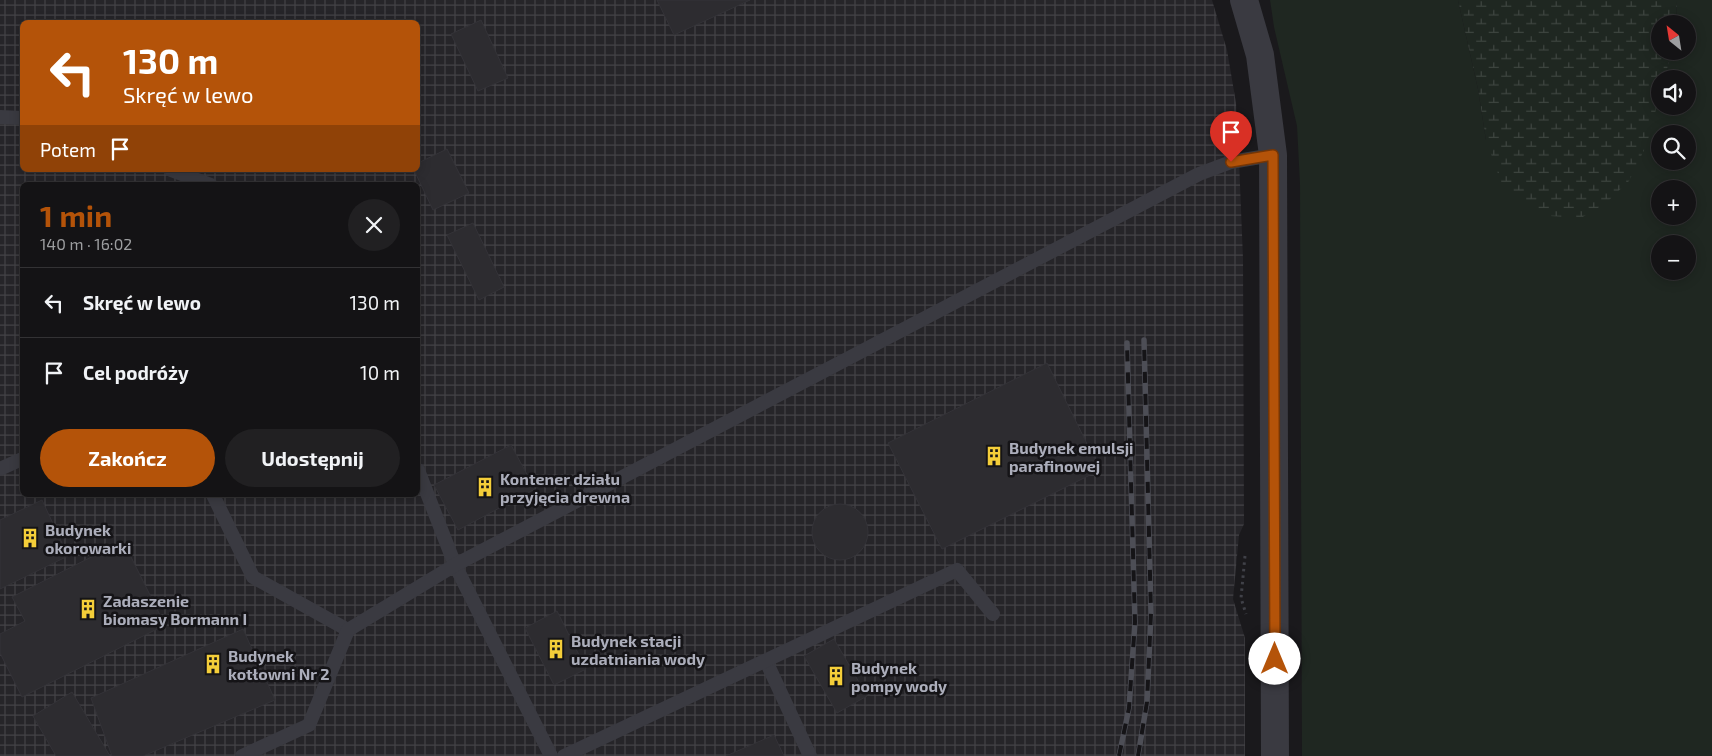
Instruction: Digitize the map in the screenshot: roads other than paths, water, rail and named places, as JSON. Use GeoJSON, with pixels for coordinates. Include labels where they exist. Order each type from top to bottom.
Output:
{"type":"FeatureCollection","features":[{"type":"Feature","properties":{"kind":"street"},"geometry":{"type":"LineString","coordinates":[[1244,0],[1260,55],[1273,155],[1275,756]]}},
{"type":"Feature","properties":{"kind":"lane"},"geometry":{"type":"LineString","coordinates":[[0,117],[20,118]]}},
{"type":"Feature","properties":{"kind":"lane"},"geometry":{"type":"LineString","coordinates":[[242,756],[309,725],[348,630],[455,565],[1198,174],[1231,162],[1273,155]]}},
{"type":"Feature","properties":{"kind":"lane"},"geometry":{"type":"LineString","coordinates":[[176,172],[203,182]]}},
{"type":"Feature","properties":{"kind":"lane"},"geometry":{"type":"LineString","coordinates":[[0,469],[20,459]]}},
{"type":"Feature","properties":{"kind":"lane"},"geometry":{"type":"LineString","coordinates":[[420,475],[455,565],[551,756]]}},
{"type":"Feature","properties":{"kind":"lane"},"geometry":{"type":"LineString","coordinates":[[214,497],[253,577],[348,630]]}},
{"type":"Feature","properties":{"kind":"lane"},"geometry":{"type":"LineString","coordinates":[[564,756],[957,570],[994,614]]}},
{"type":"Feature","properties":{"kind":"lane"},"geometry":{"type":"LineString","coordinates":[[766,660],[810,756]]}},
{"type":"Feature","properties":{"kind":"railway"},"geometry":{"type":"LineString","coordinates":[[1138,756],[1147,702],[1151,613],[1144,340]]}},
{"type":"Feature","properties":{"kind":"railway"},"geometry":{"type":"LineString","coordinates":[[1119,756],[1129,708],[1135,622],[1127,343]]}},
{"type":"Feature","properties":{"kind":"place","name":"Budynek emulsji parafinowej"},"geometry":{"type":"Point","coordinates":[994,456]}},
{"type":"Feature","properties":{"kind":"place","name":"Kontener działu przyjęcia drewna"},"geometry":{"type":"Point","coordinates":[485,487]}},
{"type":"Feature","properties":{"kind":"place","name":"Budynek okorowarki"},"geometry":{"type":"Point","coordinates":[30,538]}},
{"type":"Feature","properties":{"kind":"place","name":"Zadaszenie biomasy Bormann I"},"geometry":{"type":"Point","coordinates":[88,609]}},
{"type":"Feature","properties":{"kind":"place","name":"Budynek stacji uzdatniania wody"},"geometry":{"type":"Point","coordinates":[556,649]}},
{"type":"Feature","properties":{"kind":"place","name":"Budynek kotłowni Nr 2"},"geometry":{"type":"Point","coordinates":[213,664]}},
{"type":"Feature","properties":{"kind":"place","name":"Budynek pompy wody"},"geometry":{"type":"Point","coordinates":[836,676]}}]}
